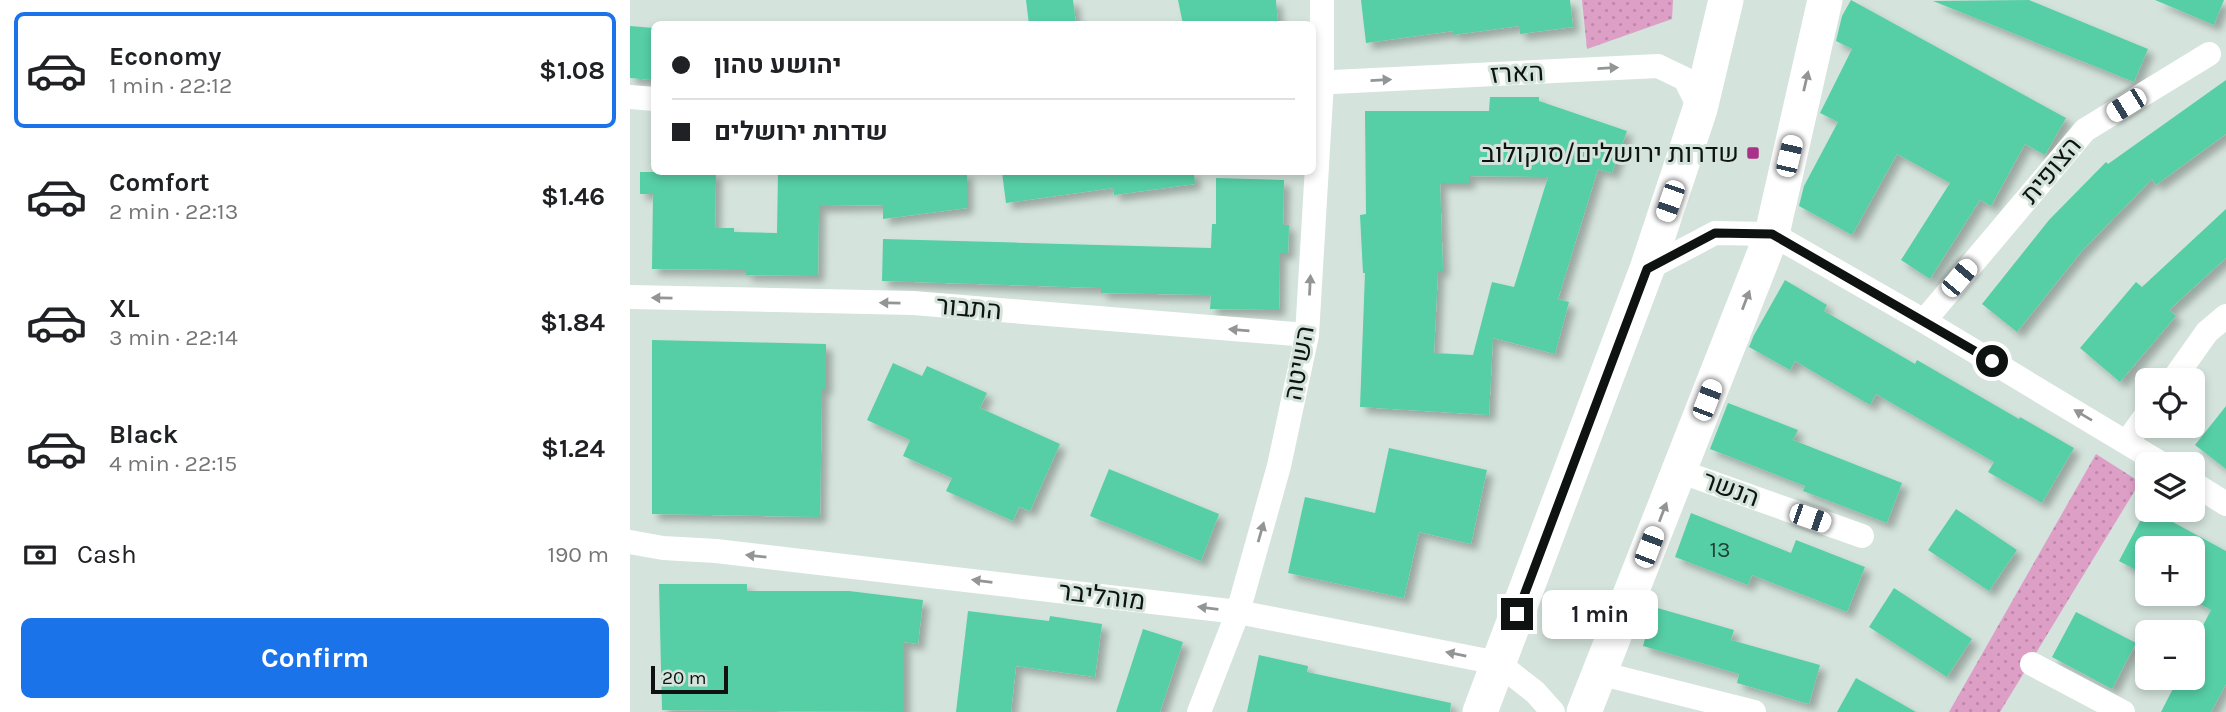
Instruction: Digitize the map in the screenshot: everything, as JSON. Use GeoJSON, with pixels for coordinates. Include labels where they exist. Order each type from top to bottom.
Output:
{"type":"FeatureCollection","features":[{"type":"Feature","properties":{"kind":"main road"},"geometry":{"type":"LineString","coordinates":[[1480,712],[1647,269],[1700,109],[1726,0]]}},
{"type":"Feature","properties":{"kind":"main road"},"geometry":{"type":"LineString","coordinates":[[1584,712],[1772,234],[1825,0]]}},
{"type":"Feature","properties":{"kind":"street","name":"השיטה"},"geometry":{"type":"LineString","coordinates":[[1316,108],[1322,0]]}},
{"type":"Feature","properties":{"kind":"street","name":"הצופית"},"geometry":{"type":"LineString","coordinates":[[1924,320],[2085,130],[2209,54]]}},
{"type":"Feature","properties":{"kind":"street","name":"הארז"},"geometry":{"type":"LineString","coordinates":[[1317,83],[1658,66],[1685,79],[1700,109]]}},
{"type":"Feature","properties":{"kind":"street"},"geometry":{"type":"LineString","coordinates":[[630,97],[651,99]]}},
{"type":"Feature","properties":{"kind":"street","name":"השיטה"},"geometry":{"type":"LineString","coordinates":[[1199,712],[1238,612],[1279,466],[1307,335],[1313,175]]}},
{"type":"Feature","properties":{"kind":"street"},"geometry":{"type":"LineString","coordinates":[[1647,269],[1715,233],[1772,234],[1924,320],[2143,452]]}},
{"type":"Feature","properties":{"kind":"street","name":"התבור"},"geometry":{"type":"LineString","coordinates":[[630,297],[913,303],[1307,335]]}},
{"type":"Feature","properties":{"kind":"street"},"geometry":{"type":"LineString","coordinates":[[2182,368],[2207,332],[2226,316]]}},
{"type":"Feature","properties":{"kind":"street"},"geometry":{"type":"LineString","coordinates":[[2127,442],[2135,431]]}},
{"type":"Feature","properties":{"kind":"street","name":"הנשר"},"geometry":{"type":"LineString","coordinates":[[1679,471],[1862,536]]}},
{"type":"Feature","properties":{"kind":"street"},"geometry":{"type":"LineString","coordinates":[[2205,491],[2226,504]]}},
{"type":"Feature","properties":{"kind":"street","name":"מוהליבר"},"geometry":{"type":"LineString","coordinates":[[630,542],[663,548],[716,551],[1238,612],[1498,663],[1535,692],[1553,712]]}},
{"type":"Feature","properties":{"kind":"street"},"geometry":{"type":"LineString","coordinates":[[2032,664],[2123,712]]}},
{"type":"Feature","properties":{"kind":"street"},"geometry":{"type":"LineString","coordinates":[[1599,673],[1754,712]]}},
{"type":"Feature","properties":{"kind":"shaded area"},"geometry":{"type":"Polygon","coordinates":[[[1582,0],[1673,0],[1672,19],[1587,49],[1582,0]]]}},
{"type":"Feature","properties":{"kind":"shaded area"},"geometry":{"type":"Polygon","coordinates":[[[2096,454],[2135,479],[2135,490],[2000,712],[1949,712],[2096,454]]]}},
{"type":"Feature","properties":{"kind":"building"},"geometry":{"type":"Polygon","coordinates":[[[1026,0],[1073,0],[1076,21],[1029,21],[1026,0]]]}},
{"type":"Feature","properties":{"kind":"building"},"geometry":{"type":"Polygon","coordinates":[[[1178,0],[1276,0],[1278,21],[1182,21],[1178,0]]]}},
{"type":"Feature","properties":{"kind":"building"},"geometry":{"type":"Polygon","coordinates":[[[1361,0],[1570,0],[1573,27],[1520,34],[1519,26],[1453,35],[1453,31],[1366,43],[1361,0]]]}},
{"type":"Feature","properties":{"kind":"building"},"geometry":{"type":"Polygon","coordinates":[[[1851,0],[2066,118],[2045,155],[2025,144],[1991,206],[1980,200],[1930,279],[1901,260],[1950,183],[1897,154],[1852,235],[1799,206],[1804,186],[1838,122],[1820,113],[1852,49],[1836,41],[1842,16],[1851,0]]]}},
{"type":"Feature","properties":{"kind":"building"},"geometry":{"type":"Polygon","coordinates":[[[2029,0],[2148,49],[2134,82],[1933,1],[2029,0]]]}},
{"type":"Feature","properties":{"kind":"building"},"geometry":{"type":"Polygon","coordinates":[[[2155,0],[2224,0],[2214,25],[2155,0]]]}},
{"type":"Feature","properties":{"kind":"building"},"geometry":{"type":"Polygon","coordinates":[[[630,26],[651,28],[651,80],[630,78],[630,26]]]}},
{"type":"Feature","properties":{"kind":"building"},"geometry":{"type":"Polygon","coordinates":[[[2226,80],[2226,134],[2156,185],[2152,179],[2081,252],[2017,332],[1982,304],[2049,220],[2106,162],[2108,164],[2226,80]]]}},
{"type":"Feature","properties":{"kind":"building"},"geometry":{"type":"Polygon","coordinates":[[[1490,97],[1539,97],[1539,101],[1627,131],[1612,173],[1598,169],[1558,299],[1569,302],[1555,354],[1493,338],[1489,415],[1360,407],[1365,273],[1360,215],[1366,214],[1365,111],[1489,111],[1490,97]],[[1469,176],[1469,183],[1440,183],[1443,271],[1438,271],[1434,353],[1473,355],[1492,282],[1514,287],[1548,177],[1469,176]]]}},
{"type":"Feature","properties":{"kind":"building"},"geometry":{"type":"Polygon","coordinates":[[[640,172],[651,172],[651,175],[716,175],[715,228],[734,228],[734,232],[777,233],[778,175],[967,175],[967,208],[883,219],[883,205],[819,206],[818,276],[746,275],[746,270],[652,269],[653,194],[640,194],[640,172]]]}},
{"type":"Feature","properties":{"kind":"building"},"geometry":{"type":"Polygon","coordinates":[[[1002,175],[1194,175],[1195,184],[1114,195],[1113,188],[1006,203],[1002,175]]]}},
{"type":"Feature","properties":{"kind":"building"},"geometry":{"type":"Polygon","coordinates":[[[1216,178],[1284,180],[1283,225],[1289,225],[1288,253],[1280,253],[1279,310],[1210,309],[1211,295],[1101,293],[1101,288],[882,281],[883,239],[1211,248],[1212,224],[1216,224],[1216,178]]]}},
{"type":"Feature","properties":{"kind":"building"},"geometry":{"type":"Polygon","coordinates":[[[2226,209],[2226,258],[2169,310],[2176,316],[2120,382],[2080,348],[2136,282],[2142,287],[2226,209]]]}},
{"type":"Feature","properties":{"kind":"building"},"geometry":{"type":"Polygon","coordinates":[[[1785,280],[1827,305],[1824,311],[1915,364],[1917,360],[2074,448],[2042,503],[1988,472],[1994,462],[1876,394],[1870,405],[1795,361],[1790,370],[1749,347],[1785,280]]]}},
{"type":"Feature","properties":{"kind":"building"},"geometry":{"type":"Polygon","coordinates":[[[652,340],[826,344],[826,389],[822,389],[820,517],[652,514],[652,340]]]}},
{"type":"Feature","properties":{"kind":"building"},"geometry":{"type":"Polygon","coordinates":[[[893,363],[922,376],[927,366],[987,393],[980,408],[1060,444],[1030,511],[1019,507],[1013,521],[946,491],[952,478],[903,456],[910,440],[867,420],[893,363]]]}},
{"type":"Feature","properties":{"kind":"building"},"geometry":{"type":"Polygon","coordinates":[[[1728,403],[1798,430],[1793,440],[1902,483],[1887,523],[1803,491],[1805,486],[1710,449],[1728,403]]]}},
{"type":"Feature","properties":{"kind":"building"},"geometry":{"type":"Polygon","coordinates":[[[2226,406],[2226,469],[2195,445],[2201,438],[2205,438],[2205,432],[2226,406]]]}},
{"type":"Feature","properties":{"kind":"building"},"geometry":{"type":"Polygon","coordinates":[[[1389,448],[1487,470],[1471,544],[1419,532],[1404,598],[1288,573],[1305,497],[1375,513],[1389,448]]]}},
{"type":"Feature","properties":{"kind":"building"},"geometry":{"type":"Polygon","coordinates":[[[1109,469],[1219,514],[1201,561],[1090,516],[1109,469]]]}},
{"type":"Feature","properties":{"kind":"building"},"geometry":{"type":"Polygon","coordinates":[[[1956,509],[2017,550],[1989,591],[1928,550],[1956,509]]]}},
{"type":"Feature","properties":{"kind":"building"},"geometry":{"type":"Polygon","coordinates":[[[1691,513],[1791,553],[1796,540],[1865,567],[1847,612],[1752,575],[1748,585],[1675,557],[1691,513]]]}},
{"type":"Feature","properties":{"kind":"building"},"geometry":{"type":"Polygon","coordinates":[[[2140,522],[2173,522],[2198,536],[2135,536],[2135,570],[2119,561],[2140,522]]]}},
{"type":"Feature","properties":{"kind":"building"},"geometry":{"type":"Polygon","coordinates":[[[2205,540],[2226,551],[2226,684],[2211,712],[2161,712],[2172,690],[2205,690],[2205,622],[2211,610],[2204,606],[2205,540]]]}},
{"type":"Feature","properties":{"kind":"building"},"geometry":{"type":"Polygon","coordinates":[[[659,584],[747,584],[747,591],[849,591],[923,600],[918,644],[904,642],[904,712],[662,710],[659,584]]]}},
{"type":"Feature","properties":{"kind":"building"},"geometry":{"type":"Polygon","coordinates":[[[1894,588],[1972,639],[1947,677],[1869,627],[1894,588]]]}},
{"type":"Feature","properties":{"kind":"building"},"geometry":{"type":"Polygon","coordinates":[[[1654,607],[1734,630],[1731,640],[1820,665],[1809,704],[1737,683],[1739,674],[1643,646],[1654,607]]]}},
{"type":"Feature","properties":{"kind":"building"},"geometry":{"type":"Polygon","coordinates":[[[968,611],[1049,621],[1050,616],[1102,624],[1095,677],[1016,666],[1011,712],[956,712],[968,611]]]}},
{"type":"Feature","properties":{"kind":"building"},"geometry":{"type":"Polygon","coordinates":[[[2076,612],[2135,642],[2112,689],[2052,657],[2076,612]]]}},
{"type":"Feature","properties":{"kind":"building"},"geometry":{"type":"Polygon","coordinates":[[[1143,629],[1183,642],[1160,712],[1116,712],[1143,629]]]}},
{"type":"Feature","properties":{"kind":"building"},"geometry":{"type":"Polygon","coordinates":[[[1259,655],[1308,666],[1307,672],[1451,703],[1450,712],[1247,712],[1259,655]]]}},
{"type":"Feature","properties":{"kind":"building"},"geometry":{"type":"Polygon","coordinates":[[[1856,678],[1916,712],[1837,712],[1856,678]]]}},
{"type":"Feature","properties":{"kind":"place","name":"שדרות ירושלים/סוקולוב"},"geometry":{"type":"Point","coordinates":[1753,153]}},
{"type":"Feature","properties":{"kind":"route"},"geometry":{"type":"LineString","coordinates":[[1517,614],[1647,269],[1715,233],[1772,234],[1992,361]]}}]}
